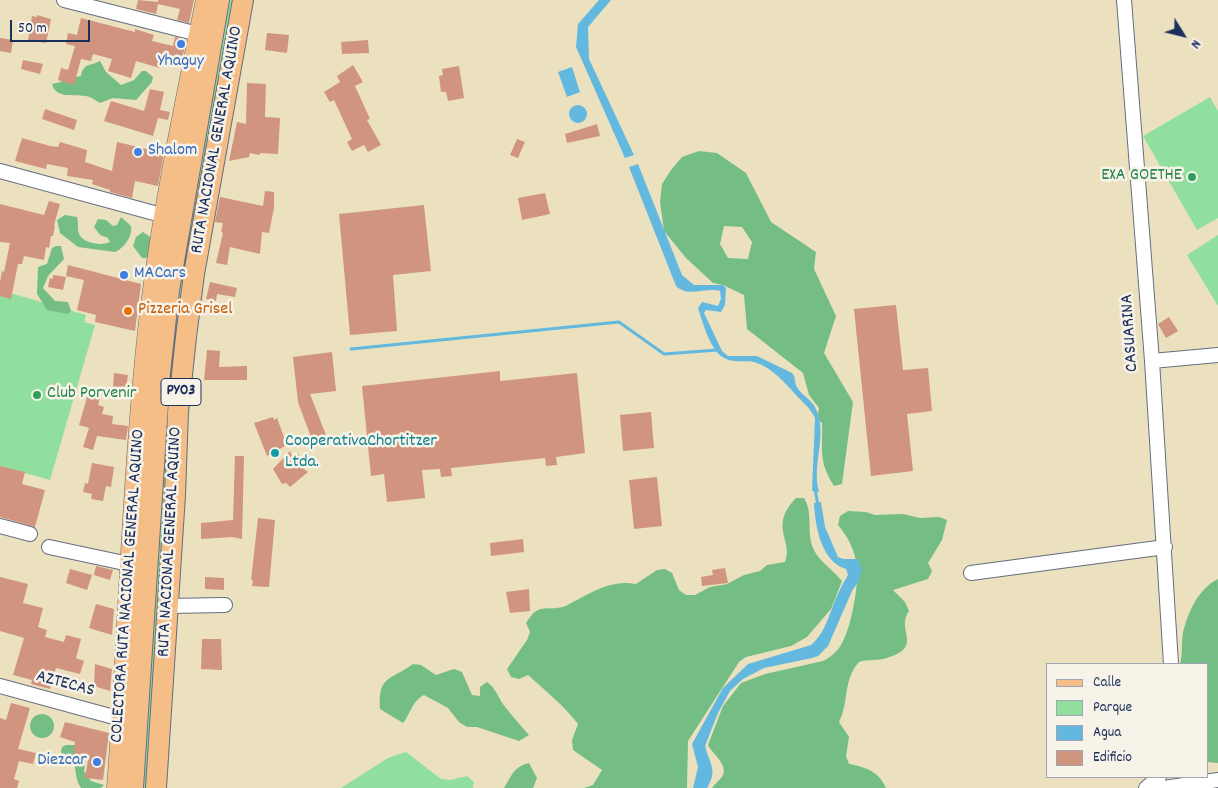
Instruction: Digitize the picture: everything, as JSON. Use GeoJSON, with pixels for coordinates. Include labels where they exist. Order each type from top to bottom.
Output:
{"type":"FeatureCollection","features":[{"type":"Feature","properties":{"kind":"highway","name":"RUTA NACIONAL GENERAL AQUINO"},"geometry":{"type":"LineString","coordinates":[[133,788],[154,438],[169,290],[218,0]]}},
{"type":"Feature","properties":{"kind":"highway","name":"RUTA NACIONAL GENERAL AQUINO"},"geometry":{"type":"LineString","coordinates":[[156,788],[178,412],[194,274],[243,0]]}},
{"type":"Feature","properties":{"kind":"main road","name":"COLECTORA RUTA NACIONAL GENERAL AQUINO"},"geometry":{"type":"LineString","coordinates":[[116,788],[127,634],[129,564],[147,329],[165,216],[205,0]]}},
{"type":"Feature","properties":{"kind":"main road"},"geometry":{"type":"LineString","coordinates":[[127,634],[154,438]]}},
{"type":"Feature","properties":{"kind":"street"},"geometry":{"type":"LineString","coordinates":[[64,0],[198,34]]}},
{"type":"Feature","properties":{"kind":"street","name":"CASUARINA"},"geometry":{"type":"LineString","coordinates":[[1124,0],[1152,361],[1171,663]]}},
{"type":"Feature","properties":{"kind":"street"},"geometry":{"type":"LineString","coordinates":[[0,171],[165,216]]}},
{"type":"Feature","properties":{"kind":"street"},"geometry":{"type":"LineString","coordinates":[[1152,361],[1218,355]]}},
{"type":"Feature","properties":{"kind":"street"},"geometry":{"type":"LineString","coordinates":[[0,526],[30,534]]}},
{"type":"Feature","properties":{"kind":"street"},"geometry":{"type":"LineString","coordinates":[[49,547],[129,564]]}},
{"type":"Feature","properties":{"kind":"street"},"geometry":{"type":"LineString","coordinates":[[971,573],[1165,548]]}},
{"type":"Feature","properties":{"kind":"street"},"geometry":{"type":"LineString","coordinates":[[168,606],[225,606]]}},
{"type":"Feature","properties":{"kind":"street","name":"AZTECAS"},"geometry":{"type":"LineString","coordinates":[[0,686],[121,719]]}},
{"type":"Feature","properties":{"kind":"street"},"geometry":{"type":"LineString","coordinates":[[1146,788],[1158,778]]}},
{"type":"Feature","properties":{"kind":"street"},"geometry":{"type":"LineString","coordinates":[[1164,788],[1192,781],[1218,780]]}},
{"type":"Feature","properties":{"kind":"green space"},"geometry":{"type":"Polygon","coordinates":[[[224,0],[235,0],[206,169],[150,788],[139,788],[168,346],[224,0]]]}},
{"type":"Feature","properties":{"kind":"green space"},"geometry":{"type":"Polygon","coordinates":[[[100,61],[106,72],[121,85],[134,80],[142,71],[146,71],[153,77],[152,82],[136,100],[113,98],[100,103],[87,96],[61,94],[54,89],[52,84],[81,76],[86,67],[100,61]]]}},
{"type":"Feature","properties":{"kind":"green space","name":"EXA GOETHE"},"geometry":{"type":"Polygon","coordinates":[[[1210,97],[1218,111],[1218,218],[1197,230],[1143,136],[1210,97]]]}},
{"type":"Feature","properties":{"kind":"green space"},"geometry":{"type":"Polygon","coordinates":[[[699,151],[717,153],[746,173],[771,222],[816,252],[814,269],[836,316],[824,353],[853,402],[842,484],[834,486],[823,462],[822,423],[817,419],[819,408],[809,395],[803,373],[747,329],[744,295],[723,285],[713,283],[686,258],[664,231],[660,202],[662,184],[682,157],[699,151]],[[724,226],[720,244],[728,258],[748,259],[752,242],[742,227],[724,226]]]}},
{"type":"Feature","properties":{"kind":"green space"},"geometry":{"type":"Polygon","coordinates":[[[65,215],[77,217],[79,234],[89,242],[98,244],[110,242],[108,238],[100,235],[94,227],[98,219],[106,220],[113,226],[117,225],[121,217],[131,226],[131,234],[125,245],[115,252],[78,247],[60,233],[57,220],[65,215]]]}},
{"type":"Feature","properties":{"kind":"green space"},"geometry":{"type":"Polygon","coordinates":[[[143,232],[150,237],[150,255],[146,258],[142,258],[133,246],[136,237],[143,232]]]}},
{"type":"Feature","properties":{"kind":"green space"},"geometry":{"type":"Polygon","coordinates":[[[1218,235],[1218,306],[1187,255],[1218,235]]]}},
{"type":"Feature","properties":{"kind":"green space"},"geometry":{"type":"Polygon","coordinates":[[[61,246],[64,259],[48,276],[43,288],[55,301],[68,302],[71,311],[68,314],[47,310],[37,294],[38,267],[47,264],[52,248],[61,246]]]}},
{"type":"Feature","properties":{"kind":"green space","name":"Club Porvenir"},"geometry":{"type":"Polygon","coordinates":[[[0,290],[86,315],[84,322],[95,325],[50,480],[0,466],[0,290]]]}},
{"type":"Feature","properties":{"kind":"green space"},"geometry":{"type":"Polygon","coordinates":[[[796,498],[804,498],[807,503],[814,551],[842,581],[831,609],[807,637],[791,646],[746,657],[739,662],[688,741],[687,788],[584,788],[593,785],[602,770],[573,750],[572,740],[578,724],[560,704],[528,675],[519,679],[511,677],[507,669],[527,640],[530,632],[526,623],[531,616],[539,610],[565,606],[605,587],[620,583],[636,584],[657,570],[665,569],[672,573],[679,590],[686,595],[695,595],[710,587],[727,584],[744,575],[760,571],[767,565],[785,562],[787,547],[783,533],[784,517],[796,498]]]}},
{"type":"Feature","properties":{"kind":"green space"},"geometry":{"type":"Polygon","coordinates":[[[848,511],[866,512],[875,515],[903,514],[920,518],[939,517],[947,520],[942,540],[928,563],[932,571],[928,579],[893,590],[905,602],[909,611],[905,625],[907,643],[898,653],[887,658],[859,662],[848,683],[839,722],[849,737],[846,756],[849,764],[871,771],[880,778],[886,788],[712,788],[722,777],[724,771],[722,763],[708,745],[723,706],[741,683],[765,674],[823,661],[834,654],[842,643],[856,595],[857,575],[853,549],[838,525],[840,516],[848,511]]]}},
{"type":"Feature","properties":{"kind":"green space"},"geometry":{"type":"Polygon","coordinates":[[[1218,579],[1218,763],[1208,762],[1208,663],[1180,663],[1183,633],[1191,609],[1199,595],[1218,579]]]}},
{"type":"Feature","properties":{"kind":"green space"},"geometry":{"type":"Polygon","coordinates":[[[413,664],[421,665],[436,675],[454,669],[462,672],[472,695],[480,696],[480,687],[487,682],[503,705],[529,735],[519,741],[477,727],[467,727],[459,722],[448,708],[424,695],[414,704],[403,723],[380,709],[383,685],[391,677],[413,664]]]}},
{"type":"Feature","properties":{"kind":"green space"},"geometry":{"type":"Polygon","coordinates":[[[42,714],[50,718],[54,726],[50,734],[42,738],[34,734],[30,726],[34,718],[42,714]]]}},
{"type":"Feature","properties":{"kind":"green space"},"geometry":{"type":"Polygon","coordinates":[[[75,745],[86,758],[84,771],[91,781],[104,785],[101,788],[81,788],[77,780],[72,758],[63,756],[61,752],[62,747],[75,745]]]}},
{"type":"Feature","properties":{"kind":"green space"},"geometry":{"type":"Polygon","coordinates":[[[406,752],[441,779],[450,780],[467,776],[474,782],[473,788],[341,788],[388,758],[406,752]]]}},
{"type":"Feature","properties":{"kind":"green space"},"geometry":{"type":"Polygon","coordinates":[[[529,763],[537,778],[533,788],[504,788],[516,769],[529,763]]]}},
{"type":"Feature","properties":{"kind":"water"},"geometry":{"type":"Polygon","coordinates":[[[599,0],[611,0],[588,27],[589,59],[634,155],[625,158],[576,47],[578,24],[599,0]]]}},
{"type":"Feature","properties":{"kind":"water"},"geometry":{"type":"Polygon","coordinates":[[[572,67],[580,92],[567,97],[558,72],[572,67]]]}},
{"type":"Feature","properties":{"kind":"water"},"geometry":{"type":"Polygon","coordinates":[[[574,105],[582,105],[587,110],[585,121],[574,123],[569,118],[569,110],[574,105]]]}},
{"type":"Feature","properties":{"kind":"water"},"geometry":{"type":"Polygon","coordinates":[[[638,164],[682,275],[694,285],[723,285],[726,288],[725,305],[721,312],[706,310],[704,313],[722,351],[728,356],[757,356],[792,373],[799,390],[815,407],[819,417],[820,428],[817,471],[819,492],[812,491],[815,418],[813,414],[782,380],[767,368],[754,362],[733,361],[721,356],[717,352],[707,334],[698,308],[702,302],[718,306],[721,299],[720,291],[692,292],[676,286],[629,167],[638,164]]]}},
{"type":"Feature","properties":{"kind":"water"},"geometry":{"type":"Polygon","coordinates":[[[821,502],[825,527],[838,557],[857,559],[862,570],[858,582],[852,591],[828,646],[818,656],[764,668],[743,679],[730,691],[718,713],[705,746],[712,767],[712,777],[707,788],[693,788],[698,767],[692,744],[723,688],[748,664],[811,645],[825,627],[848,575],[846,569],[837,565],[831,559],[821,542],[814,503],[821,502]]]}},
{"type":"Feature","properties":{"kind":"building"},"geometry":{"type":"Polygon","coordinates":[[[138,0],[158,2],[158,0],[194,0],[189,23],[177,20],[180,9],[158,4],[156,14],[136,9],[138,0]]]}},
{"type":"Feature","properties":{"kind":"building"},"geometry":{"type":"Polygon","coordinates":[[[37,15],[51,19],[46,43],[28,40],[32,16],[37,17],[37,15]]]}},
{"type":"Feature","properties":{"kind":"building"},"geometry":{"type":"Polygon","coordinates":[[[81,18],[135,32],[135,29],[154,35],[152,41],[173,46],[175,37],[186,40],[181,65],[163,61],[160,68],[136,61],[131,78],[108,71],[112,59],[93,54],[91,61],[81,59],[74,85],[58,80],[61,68],[68,70],[75,46],[66,44],[68,33],[77,35],[81,18]]]}},
{"type":"Feature","properties":{"kind":"building"},"geometry":{"type":"Polygon","coordinates":[[[267,33],[289,35],[287,53],[265,50],[267,33]]]}},
{"type":"Feature","properties":{"kind":"building"},"geometry":{"type":"Polygon","coordinates":[[[0,38],[13,40],[11,53],[0,51],[0,38]]]}},
{"type":"Feature","properties":{"kind":"building"},"geometry":{"type":"Polygon","coordinates":[[[368,40],[369,53],[342,54],[341,42],[368,40]]]}},
{"type":"Feature","properties":{"kind":"building"},"geometry":{"type":"Polygon","coordinates":[[[23,60],[43,64],[40,74],[21,69],[23,60]]]}},
{"type":"Feature","properties":{"kind":"building"},"geometry":{"type":"Polygon","coordinates":[[[353,65],[363,82],[355,86],[370,119],[367,120],[381,145],[368,152],[364,145],[352,151],[347,142],[352,139],[334,100],[330,102],[324,92],[340,82],[337,76],[353,65]]]}},
{"type":"Feature","properties":{"kind":"building"},"geometry":{"type":"Polygon","coordinates":[[[459,66],[464,98],[448,101],[446,92],[441,92],[439,76],[443,75],[442,69],[459,66]]]}},
{"type":"Feature","properties":{"kind":"building"},"geometry":{"type":"Polygon","coordinates":[[[247,83],[266,84],[265,117],[280,118],[278,154],[260,153],[260,155],[250,153],[249,157],[229,161],[237,122],[246,124],[247,83]]]}},
{"type":"Feature","properties":{"kind":"building"},"geometry":{"type":"Polygon","coordinates":[[[150,89],[164,92],[160,110],[170,112],[168,120],[158,118],[153,136],[104,121],[111,101],[144,111],[150,89]]]}},
{"type":"Feature","properties":{"kind":"building"},"geometry":{"type":"Polygon","coordinates":[[[45,109],[77,120],[74,130],[42,119],[45,109]]]}},
{"type":"Feature","properties":{"kind":"building"},"geometry":{"type":"Polygon","coordinates":[[[597,124],[600,136],[567,143],[565,134],[597,124]]]}},
{"type":"Feature","properties":{"kind":"building"},"geometry":{"type":"Polygon","coordinates":[[[22,138],[58,147],[60,142],[87,150],[85,162],[112,171],[117,142],[164,153],[158,186],[135,181],[132,198],[110,192],[110,190],[92,184],[93,180],[67,176],[68,168],[47,164],[46,169],[15,161],[22,138]]]}},
{"type":"Feature","properties":{"kind":"building"},"geometry":{"type":"Polygon","coordinates":[[[517,139],[525,142],[518,158],[510,155],[517,139]]]}},
{"type":"Feature","properties":{"kind":"building"},"geometry":{"type":"Polygon","coordinates":[[[265,191],[274,192],[274,208],[269,233],[262,232],[260,254],[230,247],[227,265],[216,263],[223,233],[221,232],[223,223],[215,222],[220,197],[263,206],[265,191]]]}},
{"type":"Feature","properties":{"kind":"building"},"geometry":{"type":"Polygon","coordinates":[[[545,193],[550,214],[522,220],[518,198],[545,193]]]}},
{"type":"Feature","properties":{"kind":"building"},"geometry":{"type":"Polygon","coordinates":[[[49,201],[60,204],[53,236],[51,236],[49,248],[46,247],[44,260],[24,256],[22,264],[18,264],[11,299],[0,296],[2,271],[4,272],[10,243],[0,242],[0,204],[44,215],[49,201]]]}},
{"type":"Feature","properties":{"kind":"building"},"geometry":{"type":"Polygon","coordinates":[[[424,205],[431,271],[393,275],[397,331],[350,335],[339,214],[424,205]]]}},
{"type":"Feature","properties":{"kind":"building"},"geometry":{"type":"Polygon","coordinates":[[[68,265],[141,284],[135,331],[95,322],[96,315],[77,310],[84,280],[66,276],[68,265]]]}},
{"type":"Feature","properties":{"kind":"building"},"geometry":{"type":"Polygon","coordinates":[[[53,275],[66,277],[63,290],[48,287],[50,278],[53,279],[53,275]]]}},
{"type":"Feature","properties":{"kind":"building"},"geometry":{"type":"Polygon","coordinates":[[[210,282],[237,288],[235,297],[217,294],[216,301],[206,299],[210,282]]]}},
{"type":"Feature","properties":{"kind":"building"},"geometry":{"type":"Polygon","coordinates":[[[896,305],[903,370],[928,368],[932,411],[907,414],[913,471],[871,476],[854,309],[896,305]]]}},
{"type":"Feature","properties":{"kind":"building"},"geometry":{"type":"Polygon","coordinates":[[[1169,317],[1178,331],[1166,338],[1158,324],[1169,317]]]}},
{"type":"Feature","properties":{"kind":"building"},"geometry":{"type":"Polygon","coordinates":[[[207,350],[220,351],[219,367],[247,366],[247,380],[204,380],[207,350]]]}},
{"type":"Feature","properties":{"kind":"building"},"geometry":{"type":"Polygon","coordinates":[[[332,352],[336,391],[310,394],[326,435],[312,440],[298,402],[293,357],[332,352]]]}},
{"type":"Feature","properties":{"kind":"building"},"geometry":{"type":"Polygon","coordinates":[[[500,371],[500,381],[577,373],[585,453],[556,457],[557,465],[546,466],[545,458],[451,468],[452,476],[441,477],[440,469],[422,470],[425,498],[387,502],[384,474],[371,476],[362,386],[500,371]]]}},
{"type":"Feature","properties":{"kind":"building"},"geometry":{"type":"Polygon","coordinates":[[[114,373],[128,375],[126,388],[113,387],[114,373]]]}},
{"type":"Feature","properties":{"kind":"building"},"geometry":{"type":"Polygon","coordinates":[[[88,394],[100,397],[98,405],[104,407],[102,414],[113,416],[112,424],[128,426],[126,440],[97,436],[93,450],[83,447],[89,428],[79,425],[88,394]]]}},
{"type":"Feature","properties":{"kind":"building"},"geometry":{"type":"Polygon","coordinates":[[[651,412],[654,448],[623,451],[620,415],[651,412]]]}},
{"type":"Feature","properties":{"kind":"building"},"geometry":{"type":"Polygon","coordinates":[[[273,417],[274,420],[277,418],[287,445],[267,456],[254,423],[273,417]]]}},
{"type":"Feature","properties":{"kind":"building"},"geometry":{"type":"Polygon","coordinates":[[[290,451],[293,459],[298,454],[307,464],[303,468],[308,472],[290,487],[286,483],[282,484],[273,469],[290,451]]]}},
{"type":"Feature","properties":{"kind":"building"},"geometry":{"type":"Polygon","coordinates":[[[235,456],[244,456],[242,539],[232,537],[201,539],[201,523],[233,520],[235,456]]]}},
{"type":"Feature","properties":{"kind":"building"},"geometry":{"type":"Polygon","coordinates":[[[92,463],[114,467],[111,487],[106,486],[103,501],[91,499],[92,494],[83,492],[85,483],[88,484],[92,463]]]}},
{"type":"Feature","properties":{"kind":"building"},"geometry":{"type":"Polygon","coordinates":[[[0,466],[25,472],[22,484],[45,490],[35,527],[0,517],[0,466]]]}},
{"type":"Feature","properties":{"kind":"building"},"geometry":{"type":"Polygon","coordinates":[[[657,477],[662,526],[634,529],[629,480],[657,477]]]}},
{"type":"Feature","properties":{"kind":"building","name":"CooperativaChortitzer Ltda."},"geometry":{"type":"Polygon","coordinates":[[[258,518],[275,520],[269,587],[252,586],[253,580],[251,580],[258,518]]]}},
{"type":"Feature","properties":{"kind":"building"},"geometry":{"type":"Polygon","coordinates":[[[523,539],[524,552],[491,556],[490,543],[523,539]]]}},
{"type":"Feature","properties":{"kind":"building"},"geometry":{"type":"Polygon","coordinates":[[[96,566],[113,570],[110,580],[94,575],[96,566]]]}},
{"type":"Feature","properties":{"kind":"building"},"geometry":{"type":"Polygon","coordinates":[[[725,568],[728,583],[702,586],[701,577],[713,575],[712,570],[725,568]]]}},
{"type":"Feature","properties":{"kind":"building"},"geometry":{"type":"Polygon","coordinates":[[[70,569],[92,575],[87,590],[66,583],[70,569]]]}},
{"type":"Feature","properties":{"kind":"building"},"geometry":{"type":"Polygon","coordinates":[[[0,577],[28,584],[23,603],[43,608],[38,627],[47,630],[45,637],[64,642],[66,635],[81,639],[76,658],[84,661],[80,674],[56,668],[50,689],[31,684],[32,680],[13,675],[24,638],[0,631],[0,577]]]}},
{"type":"Feature","properties":{"kind":"building"},"geometry":{"type":"Polygon","coordinates":[[[205,577],[224,578],[224,590],[205,589],[205,577]]]}},
{"type":"Feature","properties":{"kind":"building"},"geometry":{"type":"Polygon","coordinates":[[[529,589],[530,611],[510,613],[506,592],[529,589]]]}},
{"type":"Feature","properties":{"kind":"building"},"geometry":{"type":"Polygon","coordinates":[[[96,604],[114,609],[112,635],[89,628],[96,604]]]}},
{"type":"Feature","properties":{"kind":"building"},"geometry":{"type":"Polygon","coordinates":[[[202,639],[221,639],[222,670],[201,669],[202,639]]]}},
{"type":"Feature","properties":{"kind":"building"},"geometry":{"type":"Polygon","coordinates":[[[95,664],[112,669],[110,691],[94,686],[95,664]]]}},
{"type":"Feature","properties":{"kind":"building"},"geometry":{"type":"Polygon","coordinates":[[[11,703],[30,708],[18,749],[36,753],[33,764],[19,761],[14,779],[19,781],[17,788],[0,788],[0,718],[6,720],[11,703]]]}},
{"type":"Feature","properties":{"kind":"building","name":"Diezcar"},"geometry":{"type":"Polygon","coordinates":[[[65,722],[109,733],[103,780],[85,778],[88,760],[73,757],[75,742],[60,737],[65,722]]]}},
{"type":"Feature","properties":{"kind":"waterway"},"geometry":{"type":"LineString","coordinates":[[351,349],[619,322],[664,354],[718,350]]}},
{"type":"Feature","properties":{"kind":"waterway"},"geometry":{"type":"LineString","coordinates":[[815,488],[818,506]]}},
{"type":"Feature","properties":{"kind":"place","name":"Yhaguy"},"geometry":{"type":"Point","coordinates":[181,44]}},
{"type":"Feature","properties":{"kind":"place","name":"Shalom"},"geometry":{"type":"Point","coordinates":[138,152]}},
{"type":"Feature","properties":{"kind":"place","name":"EXA GOETHE"},"geometry":{"type":"Point","coordinates":[1192,177]}},
{"type":"Feature","properties":{"kind":"place","name":"MACars"},"geometry":{"type":"Point","coordinates":[124,275]}},
{"type":"Feature","properties":{"kind":"place","name":"Pizzeria Grisel"},"geometry":{"type":"Point","coordinates":[128,311]}},
{"type":"Feature","properties":{"kind":"place","name":"Club Porvenir"},"geometry":{"type":"Point","coordinates":[37,395]}},
{"type":"Feature","properties":{"kind":"place","name":"CooperativaChortitzer Ltda."},"geometry":{"type":"Point","coordinates":[275,453]}},
{"type":"Feature","properties":{"kind":"place","name":"Diezcar"},"geometry":{"type":"Point","coordinates":[97,762]}}]}
